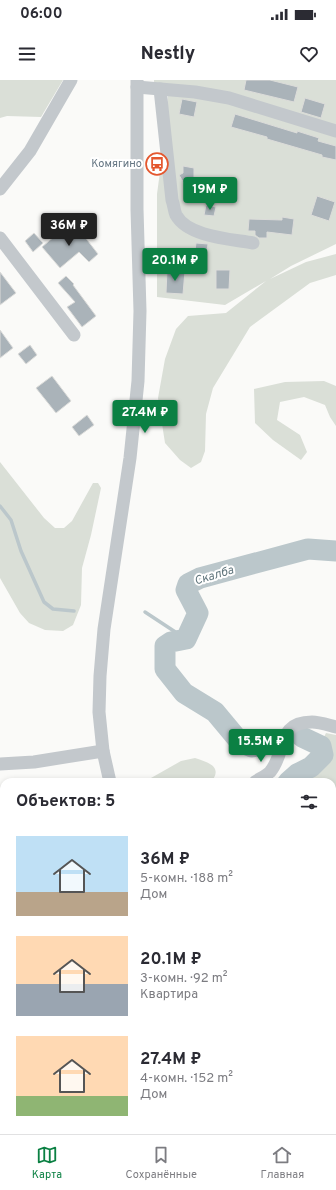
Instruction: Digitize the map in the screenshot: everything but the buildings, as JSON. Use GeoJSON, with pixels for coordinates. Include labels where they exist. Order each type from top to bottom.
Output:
{"type":"FeatureCollection","features":[{"type":"Feature","properties":{"kind":"street"},"geometry":{"type":"LineString","coordinates":[[0,188],[30,151],[71,80]]}},
{"type":"Feature","properties":{"kind":"street"},"geometry":{"type":"LineString","coordinates":[[109,778],[103,751],[99,712],[100,676],[104,629],[130,458],[138,381],[140,311],[137,209],[137,83],[160,89],[195,92],[228,98],[336,131]]}},
{"type":"Feature","properties":{"kind":"street"},"geometry":{"type":"LineString","coordinates":[[160,89],[172,200],[176,215],[183,224],[196,232],[253,242]]}},
{"type":"Feature","properties":{"kind":"street"},"geometry":{"type":"LineString","coordinates":[[0,238],[74,335]]}},
{"type":"Feature","properties":{"kind":"street"},"geometry":{"type":"LineString","coordinates":[[261,778],[269,773],[279,754],[287,731],[296,725],[312,722],[336,727]]}},
{"type":"Feature","properties":{"kind":"street"},"geometry":{"type":"LineString","coordinates":[[0,764],[34,762],[103,751]]}},
{"type":"Feature","properties":{"kind":"shaded area"},"geometry":{"type":"Polygon","coordinates":[[[0,80],[63,80],[41,117],[7,116],[0,118],[0,80]]]}},
{"type":"Feature","properties":{"kind":"shaded area"},"geometry":{"type":"Polygon","coordinates":[[[154,80],[336,80],[336,244],[291,266],[270,279],[306,262],[336,254],[336,275],[310,283],[250,327],[213,388],[206,414],[205,451],[201,462],[191,468],[180,460],[165,443],[158,398],[165,359],[176,329],[188,316],[226,313],[266,281],[225,305],[157,297],[157,194],[166,127],[168,94],[154,84],[154,80]]]}},
{"type":"Feature","properties":{"kind":"shaded area"},"geometry":{"type":"Polygon","coordinates":[[[324,381],[336,386],[336,426],[325,405],[304,397],[280,402],[277,420],[300,435],[307,452],[301,460],[273,440],[255,423],[254,389],[285,382],[324,381]]]}},
{"type":"Feature","properties":{"kind":"shaded area"},"geometry":{"type":"Polygon","coordinates":[[[0,462],[44,518],[55,528],[64,528],[72,521],[93,483],[98,483],[101,488],[82,568],[81,605],[73,625],[63,631],[45,630],[29,623],[20,613],[0,578],[0,462]]]}},
{"type":"Feature","properties":{"kind":"shaded area"},"geometry":{"type":"Polygon","coordinates":[[[326,733],[336,735],[336,778],[305,778],[328,761],[330,750],[323,739],[326,733]]]}},
{"type":"Feature","properties":{"kind":"shaded area"},"geometry":{"type":"Polygon","coordinates":[[[195,758],[209,763],[215,768],[215,776],[214,778],[151,778],[181,761],[195,758]]]}},
{"type":"Feature","properties":{"kind":"waterway"},"geometry":{"type":"LineString","coordinates":[[0,506],[11,520],[21,551],[44,602],[53,609],[74,611]]}},
{"type":"Feature","properties":{"kind":"waterway","name":"Скалба"},"geometry":{"type":"LineString","coordinates":[[269,744],[252,747],[240,742],[215,712],[184,693],[165,669],[165,646],[171,642],[186,639],[198,613],[186,590],[188,584],[200,578],[308,549],[336,551]]}},
{"type":"Feature","properties":{"kind":"waterway"},"geometry":{"type":"LineString","coordinates":[[145,612],[186,639]]}},
{"type":"Feature","properties":{"kind":"waterway","name":"Скалба"},"geometry":{"type":"LineString","coordinates":[[292,778],[311,767],[323,755],[321,746],[302,737]]}},
{"type":"Feature","properties":{"kind":"place","name":"Комягино"},"geometry":{"type":"Point","coordinates":[157,164]}}]}
